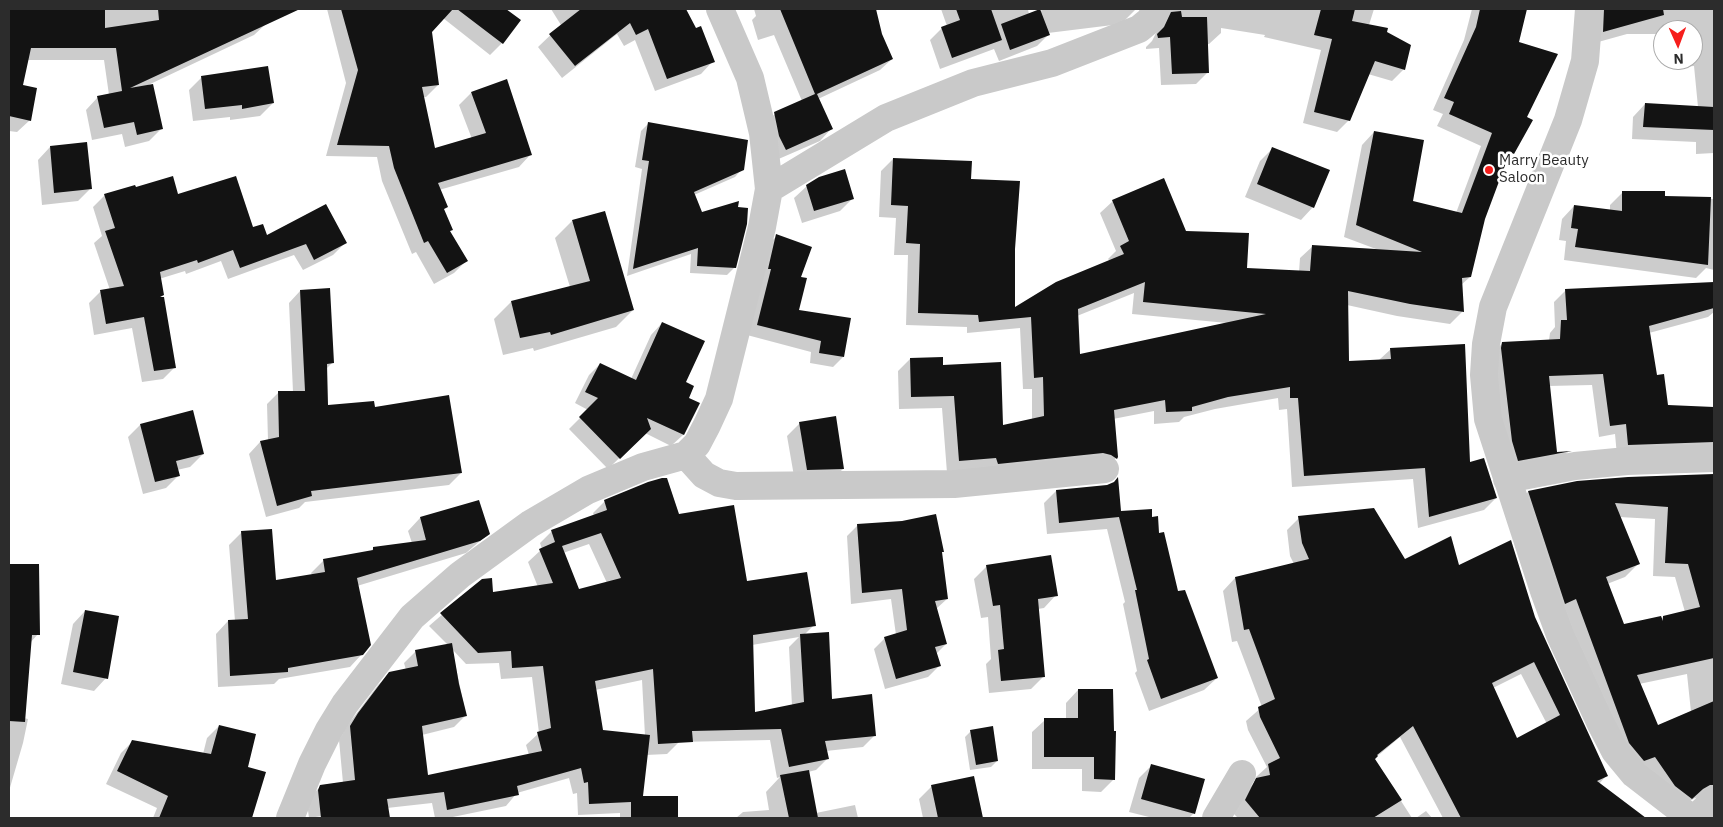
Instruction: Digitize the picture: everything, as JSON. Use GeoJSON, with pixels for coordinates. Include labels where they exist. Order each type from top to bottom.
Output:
{"type":"FeatureCollection","features":[{"type":"Feature","properties":{"kind":"street"},"geometry":{"type":"LineString","coordinates":[[290,818],[312,764],[345,704],[412,617],[460,575],[539,520],[588,490],[643,467],[686,455],[697,444],[719,399],[762,226],[768,189],[764,133],[750,78],[720,9]]}},
{"type":"Feature","properties":{"kind":"street"},"geometry":{"type":"LineString","coordinates":[[768,189],[886,118],[973,83],[1052,63],[1139,29],[1150,20],[1156,9]]}},
{"type":"Feature","properties":{"kind":"street"},"geometry":{"type":"LineString","coordinates":[[1589,9],[1585,61],[1568,120],[1493,307],[1486,344],[1484,375],[1488,419],[1560,635],[1604,730],[1615,751],[1634,774],[1691,818]]}},
{"type":"Feature","properties":{"kind":"street"},"geometry":{"type":"LineString","coordinates":[[686,455],[704,475],[719,483],[736,486],[954,484],[1105,468]]}},
{"type":"Feature","properties":{"kind":"street"},"geometry":{"type":"LineString","coordinates":[[1507,479],[1575,466],[1627,461],[1714,458]]}},
{"type":"Feature","properties":{"kind":"street"},"geometry":{"type":"LineString","coordinates":[[1216,818],[1242,774]]}},
{"type":"Feature","properties":{"kind":"street"},"geometry":{"type":"LineString","coordinates":[[1696,818],[1714,800]]}},
{"type":"Feature","properties":{"kind":"building"},"geometry":{"type":"Polygon","coordinates":[[[9,9],[105,9],[105,28],[159,20],[158,9],[300,9],[130,88],[153,84],[163,129],[137,135],[134,122],[104,128],[97,96],[122,91],[116,48],[31,48],[23,85],[37,88],[31,121],[9,116],[9,9]]]}},
{"type":"Feature","properties":{"kind":"building"},"geometry":{"type":"Polygon","coordinates":[[[341,9],[453,9],[432,32],[439,85],[422,87],[435,148],[486,133],[471,92],[507,79],[532,155],[438,183],[448,207],[444,209],[453,230],[450,231],[468,261],[447,273],[428,241],[424,243],[394,168],[389,146],[337,145],[358,70],[341,9]]]}},
{"type":"Feature","properties":{"kind":"building"},"geometry":{"type":"Polygon","coordinates":[[[457,9],[506,9],[521,20],[503,44],[457,9]]]}},
{"type":"Feature","properties":{"kind":"building"},"geometry":{"type":"Polygon","coordinates":[[[581,9],[686,9],[696,28],[701,26],[715,62],[667,79],[648,29],[636,35],[630,23],[575,66],[549,34],[581,9]]]}},
{"type":"Feature","properties":{"kind":"building"},"geometry":{"type":"Polygon","coordinates":[[[780,9],[876,9],[882,34],[893,59],[817,94],[833,129],[786,150],[779,136],[774,112],[815,94],[780,9]]]}},
{"type":"Feature","properties":{"kind":"building"},"geometry":{"type":"Polygon","coordinates":[[[956,9],[991,9],[1002,40],[952,58],[941,27],[960,20],[956,9]]]}},
{"type":"Feature","properties":{"kind":"building"},"geometry":{"type":"Polygon","coordinates":[[[1040,9],[1050,35],[1010,50],[1001,24],[1040,9]]]}},
{"type":"Feature","properties":{"kind":"building"},"geometry":{"type":"Polygon","coordinates":[[[1321,9],[1355,9],[1352,21],[1388,28],[1387,32],[1411,45],[1405,70],[1375,61],[1350,121],[1314,112],[1332,39],[1314,35],[1321,9]]]}},
{"type":"Feature","properties":{"kind":"building"},"geometry":{"type":"Polygon","coordinates":[[[1480,9],[1527,9],[1519,42],[1558,54],[1527,117],[1533,120],[1514,154],[1510,152],[1485,219],[1471,277],[1462,278],[1464,312],[1410,304],[1348,291],[1349,361],[1391,359],[1390,348],[1465,344],[1470,462],[1484,458],[1497,498],[1429,517],[1425,468],[1304,476],[1298,398],[1290,398],[1290,387],[1228,397],[1192,407],[1192,411],[1166,412],[1165,400],[1114,410],[1117,459],[1103,453],[998,464],[996,458],[959,461],[954,396],[911,397],[910,358],[943,357],[943,365],[1001,362],[1003,425],[1044,416],[1043,377],[1034,378],[1031,317],[979,322],[978,315],[918,313],[920,244],[906,243],[908,206],[891,205],[893,158],[972,161],[971,179],[1020,181],[1015,249],[1015,307],[1056,282],[1124,254],[1120,246],[1129,241],[1112,200],[1164,178],[1186,231],[1249,233],[1247,268],[1310,271],[1312,245],[1422,252],[1356,225],[1374,131],[1424,140],[1413,201],[1462,213],[1492,133],[1449,114],[1454,102],[1444,98],[1476,27],[1480,9]],[[1145,282],[1078,309],[1080,354],[1266,314],[1143,302],[1145,282]]]}},
{"type":"Feature","properties":{"kind":"building"},"geometry":{"type":"Polygon","coordinates":[[[1604,9],[1663,9],[1664,15],[1603,32],[1604,9]]]}},
{"type":"Feature","properties":{"kind":"building"},"geometry":{"type":"Polygon","coordinates":[[[1181,11],[1182,17],[1207,17],[1209,73],[1172,74],[1170,37],[1158,38],[1157,34],[1164,27],[1171,12],[1181,11]]]}},
{"type":"Feature","properties":{"kind":"building"},"geometry":{"type":"Polygon","coordinates":[[[268,66],[274,103],[242,109],[242,105],[205,109],[201,76],[268,66]]]}},
{"type":"Feature","properties":{"kind":"building"},"geometry":{"type":"Polygon","coordinates":[[[1645,103],[1714,107],[1714,130],[1643,127],[1645,103]]]}},
{"type":"Feature","properties":{"kind":"building"},"geometry":{"type":"Polygon","coordinates":[[[648,122],[748,140],[744,170],[694,192],[702,212],[739,201],[738,207],[748,208],[747,224],[736,268],[697,266],[698,248],[633,269],[649,161],[642,160],[648,122]]]}},
{"type":"Feature","properties":{"kind":"building"},"geometry":{"type":"Polygon","coordinates":[[[87,142],[92,189],[54,193],[50,146],[87,142]]]}},
{"type":"Feature","properties":{"kind":"building"},"geometry":{"type":"Polygon","coordinates":[[[1272,147],[1330,170],[1314,208],[1257,184],[1272,147]]]}},
{"type":"Feature","properties":{"kind":"building"},"geometry":{"type":"Polygon","coordinates":[[[845,169],[854,199],[814,211],[806,185],[819,177],[845,169]]]}},
{"type":"Feature","properties":{"kind":"building"},"geometry":{"type":"Polygon","coordinates":[[[173,176],[178,194],[236,176],[253,227],[263,224],[267,235],[326,204],[347,243],[314,260],[306,244],[240,268],[233,250],[198,263],[197,260],[160,272],[164,295],[160,297],[164,297],[176,368],[154,371],[144,317],[106,324],[100,290],[124,286],[105,231],[115,228],[104,194],[173,176]]]}},
{"type":"Feature","properties":{"kind":"building"},"geometry":{"type":"Polygon","coordinates":[[[1622,191],[1665,191],[1665,196],[1711,197],[1708,265],[1575,247],[1578,229],[1571,228],[1574,205],[1622,211],[1622,191]]]}},
{"type":"Feature","properties":{"kind":"building"},"geometry":{"type":"Polygon","coordinates":[[[605,211],[634,310],[551,335],[550,332],[520,338],[511,301],[590,281],[572,220],[605,211]]]}},
{"type":"Feature","properties":{"kind":"building"},"geometry":{"type":"Polygon","coordinates":[[[776,234],[812,247],[801,277],[807,278],[799,310],[851,318],[844,357],[819,353],[821,341],[757,325],[771,269],[768,269],[776,234]]]}},
{"type":"Feature","properties":{"kind":"building"},"geometry":{"type":"Polygon","coordinates":[[[1714,282],[1714,308],[1649,326],[1657,375],[1664,374],[1668,405],[1714,407],[1714,442],[1628,445],[1626,424],[1610,426],[1603,374],[1549,376],[1557,452],[1572,451],[1518,461],[1512,441],[1501,348],[1502,342],[1560,339],[1561,320],[1567,320],[1565,289],[1714,282]]]}},
{"type":"Feature","properties":{"kind":"building"},"geometry":{"type":"Polygon","coordinates":[[[330,288],[334,363],[327,364],[328,405],[374,401],[375,407],[449,395],[462,473],[311,491],[312,496],[277,506],[260,441],[279,437],[278,391],[305,391],[300,290],[330,288]]]}},
{"type":"Feature","properties":{"kind":"building"},"geometry":{"type":"Polygon","coordinates":[[[662,322],[705,341],[686,382],[694,386],[689,398],[700,403],[684,435],[647,418],[651,429],[620,459],[579,417],[598,398],[585,392],[600,363],[636,380],[662,322]]]}},
{"type":"Feature","properties":{"kind":"building"},"geometry":{"type":"Polygon","coordinates":[[[193,410],[204,454],[176,461],[180,476],[155,482],[140,424],[193,410]]]}},
{"type":"Feature","properties":{"kind":"building"},"geometry":{"type":"Polygon","coordinates":[[[836,416],[844,469],[807,470],[799,422],[836,416]]]}},
{"type":"Feature","properties":{"kind":"building"},"geometry":{"type":"Polygon","coordinates":[[[1714,474],[1714,658],[1637,675],[1658,725],[1714,701],[1714,785],[1703,789],[1692,799],[1675,786],[1655,757],[1644,761],[1629,743],[1576,599],[1565,604],[1528,491],[1577,481],[1714,474]],[[1615,503],[1640,564],[1606,577],[1624,624],[1661,616],[1663,621],[1663,616],[1700,607],[1688,564],[1665,563],[1668,507],[1615,503]]]}},
{"type":"Feature","properties":{"kind":"building"},"geometry":{"type":"Polygon","coordinates":[[[1118,477],[1121,511],[1152,509],[1152,517],[1158,516],[1159,533],[1164,532],[1178,591],[1185,590],[1218,678],[1161,699],[1147,660],[1149,659],[1135,590],[1137,590],[1119,517],[1059,523],[1056,490],[1107,485],[1114,482],[1118,477]]]}},
{"type":"Feature","properties":{"kind":"building"},"geometry":{"type":"Polygon","coordinates":[[[667,478],[679,514],[734,505],[747,581],[807,572],[816,626],[753,635],[755,712],[804,702],[800,634],[829,632],[832,699],[872,694],[876,736],[825,741],[829,759],[789,767],[781,729],[692,731],[693,742],[658,744],[653,669],[595,681],[603,730],[650,735],[643,796],[678,796],[678,818],[631,818],[631,802],[589,804],[588,782],[584,783],[581,768],[517,786],[519,795],[447,810],[444,792],[387,799],[390,818],[321,818],[318,790],[320,785],[355,780],[350,726],[389,672],[418,666],[415,650],[452,643],[467,716],[422,726],[428,775],[542,751],[537,732],[551,728],[543,666],[512,668],[511,651],[478,653],[440,613],[482,579],[492,578],[493,592],[553,583],[539,549],[555,542],[551,530],[607,510],[604,500],[648,482],[667,478]],[[601,533],[562,546],[579,589],[621,578],[601,533]]]}},
{"type":"Feature","properties":{"kind":"building"},"geometry":{"type":"Polygon","coordinates":[[[479,500],[490,534],[480,541],[357,578],[371,645],[363,655],[288,668],[288,672],[230,676],[228,620],[248,619],[241,531],[272,529],[276,580],[325,572],[323,559],[373,550],[373,547],[426,540],[420,517],[479,500]]]}},
{"type":"Feature","properties":{"kind":"building"},"geometry":{"type":"Polygon","coordinates":[[[1374,508],[1405,559],[1451,536],[1459,565],[1511,540],[1535,617],[1608,776],[1597,781],[1646,818],[1461,818],[1413,726],[1377,755],[1375,759],[1402,800],[1373,818],[1260,818],[1245,800],[1256,778],[1270,775],[1268,764],[1280,758],[1260,717],[1258,707],[1275,699],[1249,629],[1244,630],[1235,577],[1309,559],[1302,543],[1298,516],[1374,508]],[[1534,662],[1492,683],[1517,738],[1560,715],[1534,662]]]}},
{"type":"Feature","properties":{"kind":"building"},"geometry":{"type":"Polygon","coordinates":[[[936,514],[944,552],[942,552],[948,599],[935,601],[947,644],[935,647],[941,666],[896,679],[884,637],[907,630],[902,589],[862,593],[857,524],[902,521],[936,514]]]}},
{"type":"Feature","properties":{"kind":"building"},"geometry":{"type":"Polygon","coordinates":[[[1051,555],[1058,596],[1038,599],[1045,677],[1001,681],[998,650],[1004,649],[1000,605],[993,606],[986,565],[1051,555]]]}},
{"type":"Feature","properties":{"kind":"building"},"geometry":{"type":"Polygon","coordinates":[[[9,564],[39,564],[40,635],[32,635],[25,722],[9,721],[9,564]]]}},
{"type":"Feature","properties":{"kind":"building"},"geometry":{"type":"Polygon","coordinates":[[[85,610],[119,616],[108,679],[73,672],[85,610]]]}},
{"type":"Feature","properties":{"kind":"building"},"geometry":{"type":"Polygon","coordinates":[[[1078,689],[1113,689],[1114,731],[1116,731],[1115,780],[1094,779],[1094,757],[1044,757],[1044,718],[1078,718],[1078,689]]]}},
{"type":"Feature","properties":{"kind":"building"},"geometry":{"type":"Polygon","coordinates":[[[219,725],[256,734],[248,767],[266,772],[252,818],[159,818],[168,796],[117,771],[132,740],[211,754],[219,725]]]}},
{"type":"Feature","properties":{"kind":"building"},"geometry":{"type":"Polygon","coordinates":[[[993,726],[998,761],[976,765],[970,730],[993,726]]]}},
{"type":"Feature","properties":{"kind":"building"},"geometry":{"type":"Polygon","coordinates":[[[1151,764],[1205,779],[1195,814],[1141,799],[1151,764]]]}},
{"type":"Feature","properties":{"kind":"building"},"geometry":{"type":"Polygon","coordinates":[[[809,770],[818,818],[789,818],[780,775],[809,770]]]}},
{"type":"Feature","properties":{"kind":"building"},"geometry":{"type":"Polygon","coordinates":[[[974,776],[983,818],[938,818],[931,785],[974,776]]]}},
{"type":"Feature","properties":{"kind":"place","name":"Marry Beauty Saloon"},"geometry":{"type":"Point","coordinates":[1489,170]}}]}
